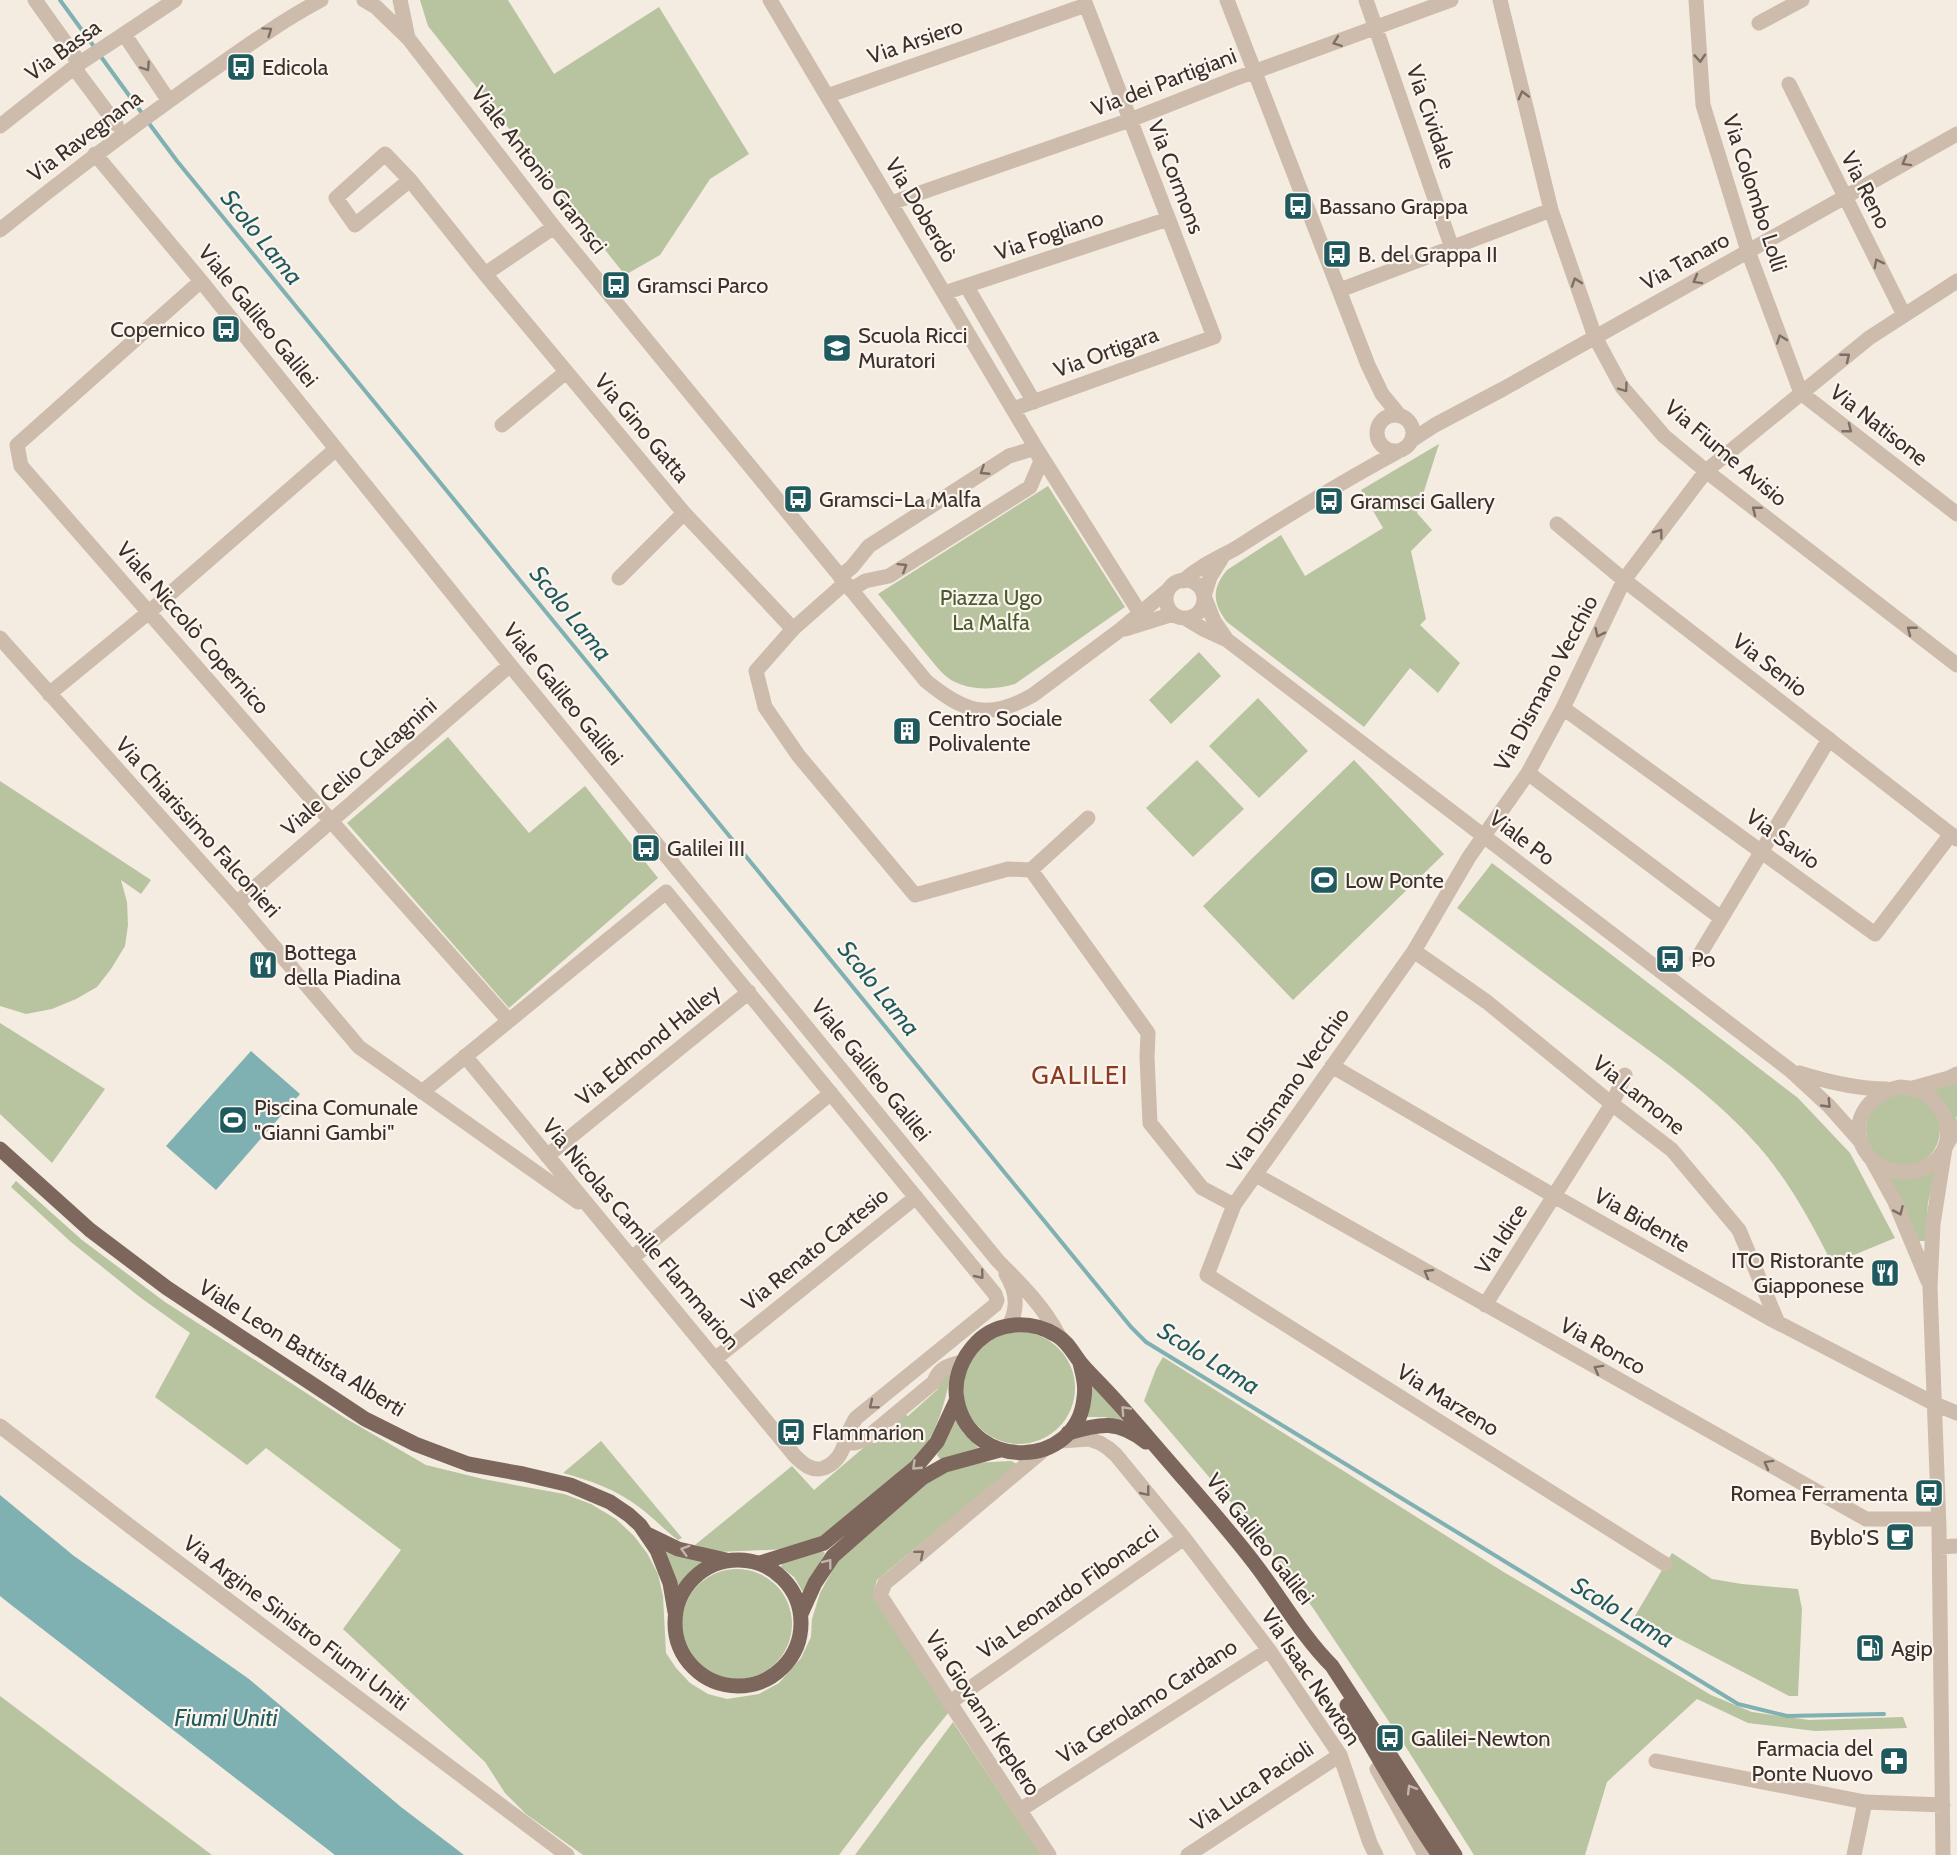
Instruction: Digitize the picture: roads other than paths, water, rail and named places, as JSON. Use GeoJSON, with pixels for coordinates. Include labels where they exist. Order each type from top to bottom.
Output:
{"type":"FeatureCollection","features":[{"type":"Feature","properties":{"kind":"main road","name":"Viale Leon Battista Alberti"},"geometry":{"type":"LineString","coordinates":[[0,1149],[90,1230],[167,1288],[365,1419],[415,1444],[468,1464],[570,1485],[610,1502],[629,1515],[646,1533],[657,1550],[670,1584],[675,1612]]}},
{"type":"Feature","properties":{"kind":"main road"},"geometry":{"type":"LineString","coordinates":[[1009,1325],[1034,1326],[1059,1336],[1080,1363],[1085,1383],[1084,1401],[1078,1418],[1058,1441],[1023,1454],[1000,1450],[984,1442],[971,1430],[962,1416],[957,1399],[957,1380],[962,1362],[970,1349],[994,1330],[1009,1325]]}},
{"type":"Feature","properties":{"kind":"main road","name":"Via Galileo Galilei"},"geometry":{"type":"LineString","coordinates":[[1080,1363],[1142,1429],[1255,1564],[1319,1653],[1332,1665],[1455,1855]]}},
{"type":"Feature","properties":{"kind":"main road"},"geometry":{"type":"LineString","coordinates":[[760,1563],[824,1543],[908,1474],[927,1456],[937,1442],[957,1399]]}},
{"type":"Feature","properties":{"kind":"main road","name":"Via Galileo Galilei"},"geometry":{"type":"LineString","coordinates":[[1058,1441],[1093,1425],[1121,1426],[1135,1433],[1163,1455]]}},
{"type":"Feature","properties":{"kind":"main road"},"geometry":{"type":"LineString","coordinates":[[801,1614],[815,1583],[833,1556],[922,1478],[951,1462],[1000,1450]]}},
{"type":"Feature","properties":{"kind":"main road","name":"Viale Leon Battista Alberti"},"geometry":{"type":"LineString","coordinates":[[646,1533],[678,1549],[726,1560]]}},
{"type":"Feature","properties":{"kind":"main road"},"geometry":{"type":"LineString","coordinates":[[737,1559],[760,1563],[787,1583],[796,1598],[801,1614],[801,1634],[794,1653],[782,1669],[766,1681],[747,1687],[727,1686],[708,1680],[692,1667],[680,1651],[674,1632],[675,1612],[681,1593],[692,1578],[708,1567],[726,1560],[737,1559]]}},
{"type":"Feature","properties":{"kind":"main road","name":"Via Galileo Galilei"},"geometry":{"type":"LineString","coordinates":[[1319,1653],[1322,1668],[1367,1738],[1413,1818],[1439,1855]]}},
{"type":"Feature","properties":{"kind":"street"},"geometry":{"type":"LineString","coordinates":[[35,0],[75,56],[78,73],[120,129]]}},
{"type":"Feature","properties":{"kind":"street"},"geometry":{"type":"LineString","coordinates":[[124,34],[175,0]]}},
{"type":"Feature","properties":{"kind":"street","name":"Via Ravegnana"},"geometry":{"type":"LineString","coordinates":[[0,230],[96,154],[120,129],[169,101],[286,18],[321,0]]}},
{"type":"Feature","properties":{"kind":"street","name":"Viale Antonio Gramsci"},"geometry":{"type":"LineString","coordinates":[[364,0],[376,7],[408,38],[554,227],[926,681],[943,694],[961,705],[980,710],[998,710],[1025,700],[1120,630],[1168,590]]}},
{"type":"Feature","properties":{"kind":"street","name":"Viale Antonio Gramsci"},"geometry":{"type":"LineString","coordinates":[[400,0],[408,38]]}},
{"type":"Feature","properties":{"kind":"street"},"geometry":{"type":"LineString","coordinates":[[1227,0],[1368,365],[1382,394],[1412,428],[1406,445],[1394,452],[1388,451],[1377,438],[1376,432],[1380,422],[1368,365]]}},
{"type":"Feature","properties":{"kind":"street","name":"Via Cividale"},"geometry":{"type":"LineString","coordinates":[[1366,0],[1452,248]]}},
{"type":"Feature","properties":{"kind":"street","name":"Via dei Partigiani"},"geometry":{"type":"LineString","coordinates":[[891,203],[1130,120],[1451,0]]}},
{"type":"Feature","properties":{"kind":"street","name":"Via Fiume Avisio"},"geometry":{"type":"LineString","coordinates":[[1500,0],[1551,210],[1595,338],[1622,387],[1664,436],[1706,471],[1957,665]]}},
{"type":"Feature","properties":{"kind":"street","name":"Via Colombo Lolli"},"geometry":{"type":"LineString","coordinates":[[1696,0],[1703,105],[1748,251],[1801,393]]}},
{"type":"Feature","properties":{"kind":"street"},"geometry":{"type":"LineString","coordinates":[[1759,23],[1803,0]]}},
{"type":"Feature","properties":{"kind":"street","name":"Via Doberdò"},"geometry":{"type":"LineString","coordinates":[[774,1],[827,96],[1033,443]]}},
{"type":"Feature","properties":{"kind":"street","name":"Via Arsiero"},"geometry":{"type":"LineString","coordinates":[[827,96],[1085,3]]}},
{"type":"Feature","properties":{"kind":"street","name":"Via Cormons"},"geometry":{"type":"LineString","coordinates":[[1085,3],[1214,337]]}},
{"type":"Feature","properties":{"kind":"street","name":"Via Bassa"},"geometry":{"type":"LineString","coordinates":[[2,119],[124,34]]}},
{"type":"Feature","properties":{"kind":"street","name":"Via Ravegnana"},"geometry":{"type":"LineString","coordinates":[[124,34],[169,101]]}},
{"type":"Feature","properties":{"kind":"street","name":"Via Reno"},"geometry":{"type":"LineString","coordinates":[[1789,84],[1904,315]]}},
{"type":"Feature","properties":{"kind":"street","name":"Via Tanaro"},"geometry":{"type":"LineString","coordinates":[[1406,445],[1435,425],[1595,338],[1957,134]]}},
{"type":"Feature","properties":{"kind":"street","name":"Viale Galileo Galilei"},"geometry":{"type":"LineString","coordinates":[[96,154],[510,665],[998,1261]]}},
{"type":"Feature","properties":{"kind":"street","name":"Via Gino Gatta"},"geometry":{"type":"LineString","coordinates":[[410,180],[355,225],[336,198],[385,154],[410,180],[684,513],[793,629]]}},
{"type":"Feature","properties":{"kind":"street"},"geometry":{"type":"LineString","coordinates":[[1340,290],[1551,210]]}},
{"type":"Feature","properties":{"kind":"street","name":"Via Fogliano"},"geometry":{"type":"LineString","coordinates":[[944,293],[1168,219]]}},
{"type":"Feature","properties":{"kind":"street"},"geometry":{"type":"LineString","coordinates":[[485,273],[554,227]]}},
{"type":"Feature","properties":{"kind":"street","name":"Viale Niccolò Copernico"},"geometry":{"type":"LineString","coordinates":[[201,281],[17,445],[21,466],[508,1021]]}},
{"type":"Feature","properties":{"kind":"street","name":"Via Dismano Vecchio"},"geometry":{"type":"LineString","coordinates":[[1207,1275],[1234,1205],[1414,951],[1483,837],[1528,773],[1563,708],[1624,580],[1706,471],[1869,338],[1957,281]]}},
{"type":"Feature","properties":{"kind":"street"},"geometry":{"type":"LineString","coordinates":[[967,287],[1034,402]]}},
{"type":"Feature","properties":{"kind":"street","name":"Via Ortigara"},"geometry":{"type":"LineString","coordinates":[[1013,409],[1214,337]]}},
{"type":"Feature","properties":{"kind":"street","name":"Via Gino Gatta"},"geometry":{"type":"LineString","coordinates":[[502,425],[566,372]]}},
{"type":"Feature","properties":{"kind":"street","name":"Via Natisone"},"geometry":{"type":"LineString","coordinates":[[1801,393],[1957,514]]}},
{"type":"Feature","properties":{"kind":"street"},"geometry":{"type":"LineString","coordinates":[[1380,422],[1389,416],[1403,417],[1422,426],[1435,425]]}},
{"type":"Feature","properties":{"kind":"street"},"geometry":{"type":"LineString","coordinates":[[1334,486],[1362,466],[1377,438]]}},
{"type":"Feature","properties":{"kind":"street"},"geometry":{"type":"LineString","coordinates":[[845,583],[889,576],[1030,487],[1041,461],[1033,443]]}},
{"type":"Feature","properties":{"kind":"street"},"geometry":{"type":"LineString","coordinates":[[1033,443],[1029,450],[1009,456],[869,546],[861,555],[845,583],[793,629],[756,671],[765,707],[798,755],[915,895],[1008,869],[1031,870],[1089,818]]}},
{"type":"Feature","properties":{"kind":"street"},"geometry":{"type":"LineString","coordinates":[[1033,443],[1140,613]]}},
{"type":"Feature","properties":{"kind":"street"},"geometry":{"type":"LineString","coordinates":[[1223,556],[1210,577],[1204,602],[1198,614],[1179,616],[1167,605],[1168,590],[1196,569],[1223,556],[1334,486],[1406,445]]}},
{"type":"Feature","properties":{"kind":"street"},"geometry":{"type":"LineString","coordinates":[[49,694],[148,612],[336,448]]}},
{"type":"Feature","properties":{"kind":"street"},"geometry":{"type":"LineString","coordinates":[[1014,454],[1025,458],[1030,463],[1034,469],[1034,476]]}},
{"type":"Feature","properties":{"kind":"street","name":"Via Gino Gatta"},"geometry":{"type":"LineString","coordinates":[[619,578],[684,513]]}},
{"type":"Feature","properties":{"kind":"street","name":"Via Senio"},"geometry":{"type":"LineString","coordinates":[[1557,524],[1624,580],[1954,837]]}},
{"type":"Feature","properties":{"kind":"street"},"geometry":{"type":"LineString","coordinates":[[861,555],[862,564],[866,570],[877,578]]}},
{"type":"Feature","properties":{"kind":"street"},"geometry":{"type":"LineString","coordinates":[[1183,580],[1194,582],[1204,596]]}},
{"type":"Feature","properties":{"kind":"street","name":"Viale Po"},"geometry":{"type":"LineString","coordinates":[[1204,596],[1214,621],[1227,640]]}},
{"type":"Feature","properties":{"kind":"street","name":"Viale Antonio Gramsci"},"geometry":{"type":"LineString","coordinates":[[1120,630],[1179,616]]}},
{"type":"Feature","properties":{"kind":"street","name":"Viale Po"},"geometry":{"type":"LineString","coordinates":[[1179,616],[1227,640],[1790,1070],[1829,1106],[1861,1142]]}},
{"type":"Feature","properties":{"kind":"street","name":"Via Chiarissimo Falconieri"},"geometry":{"type":"LineString","coordinates":[[0,638],[237,903],[359,1047],[596,1215]]}},
{"type":"Feature","properties":{"kind":"street","name":"Viale Celio Calcagnini"},"geometry":{"type":"LineString","coordinates":[[237,903],[510,665]]}},
{"type":"Feature","properties":{"kind":"street","name":"Via Savio"},"geometry":{"type":"LineString","coordinates":[[1563,708],[1875,934],[1954,837]]}},
{"type":"Feature","properties":{"kind":"street"},"geometry":{"type":"LineString","coordinates":[[1696,959],[1829,739]]}},
{"type":"Feature","properties":{"kind":"street"},"geometry":{"type":"LineString","coordinates":[[1528,773],[1721,918]]}},
{"type":"Feature","properties":{"kind":"street"},"geometry":{"type":"LineString","coordinates":[[1031,870],[1148,1033],[1150,1123],[1202,1188],[1234,1205]]}},
{"type":"Feature","properties":{"kind":"street"},"geometry":{"type":"LineString","coordinates":[[422,1092],[666,892],[962,1253],[978,1237]]}},
{"type":"Feature","properties":{"kind":"street"},"geometry":{"type":"LineString","coordinates":[[703,937],[720,922]]}},
{"type":"Feature","properties":{"kind":"street","name":"Via Lamone"},"geometry":{"type":"LineString","coordinates":[[1414,951],[1487,1002],[1672,1150],[1739,1230],[1779,1323]]}},
{"type":"Feature","properties":{"kind":"street","name":"Via Edmond Halley"},"geometry":{"type":"LineString","coordinates":[[548,1156],[749,992]]}},
{"type":"Feature","properties":{"kind":"street"},"geometry":{"type":"LineString","coordinates":[[799,1054],[817,1040]]}},
{"type":"Feature","properties":{"kind":"street","name":"Via Nicolas Camille Flammarion"},"geometry":{"type":"LineString","coordinates":[[465,1056],[783,1441],[807,1467],[819,1469],[833,1464],[841,1455],[850,1427],[856,1418],[995,1305],[998,1300],[995,1294],[962,1253]]}},
{"type":"Feature","properties":{"kind":"street","name":"Via Bidente"},"geometry":{"type":"LineString","coordinates":[[1332,1066],[1554,1196],[1779,1323],[1935,1404],[1957,1413]]}},
{"type":"Feature","properties":{"kind":"street","name":"Viale Po"},"geometry":{"type":"LineString","coordinates":[[1790,1070],[1841,1085],[1863,1089],[1887,1089]]}},
{"type":"Feature","properties":{"kind":"street"},"geometry":{"type":"LineString","coordinates":[[1913,1088],[1957,1074]]}},
{"type":"Feature","properties":{"kind":"street","name":"Via Idice"},"geometry":{"type":"LineString","coordinates":[[1485,1305],[1612,1104],[1625,1075]]}},
{"type":"Feature","properties":{"kind":"street"},"geometry":{"type":"LineString","coordinates":[[1930,1287],[1895,1202],[1861,1142],[1859,1129],[1861,1116],[1867,1105],[1887,1089],[1913,1088],[1925,1093],[1941,1111],[1946,1122],[1947,1134],[1933,1224],[1930,1287],[1939,1547],[1943,1855]]}},
{"type":"Feature","properties":{"kind":"street"},"geometry":{"type":"LineString","coordinates":[[632,1258],[831,1093]]}},
{"type":"Feature","properties":{"kind":"street"},"geometry":{"type":"LineString","coordinates":[[1871,1159],[1882,1168],[1896,1172],[1909,1172],[1923,1168],[1936,1160],[1957,1126]]}},
{"type":"Feature","properties":{"kind":"street","name":"Via Ronco"},"geometry":{"type":"LineString","coordinates":[[1256,1175],[1866,1519],[1938,1519]]}},
{"type":"Feature","properties":{"kind":"street","name":"Via Renato Cartesio"},"geometry":{"type":"LineString","coordinates":[[715,1359],[916,1197]]}},
{"type":"Feature","properties":{"kind":"street"},"geometry":{"type":"LineString","coordinates":[[998,1261],[1013,1286],[1015,1315],[1009,1325]]}},
{"type":"Feature","properties":{"kind":"street"},"geometry":{"type":"LineString","coordinates":[[998,1261],[1025,1289],[1059,1336]]}},
{"type":"Feature","properties":{"kind":"street","name":"Via Marzeno"},"geometry":{"type":"LineString","coordinates":[[1207,1275],[1665,1564]]}},
{"type":"Feature","properties":{"kind":"street"},"geometry":{"type":"LineString","coordinates":[[954,1338],[967,1335],[981,1338]]}},
{"type":"Feature","properties":{"kind":"street"},"geometry":{"type":"LineString","coordinates":[[925,1362],[937,1374]]}},
{"type":"Feature","properties":{"kind":"street"},"geometry":{"type":"LineString","coordinates":[[845,1443],[864,1440],[934,1382],[944,1366],[962,1362]]}},
{"type":"Feature","properties":{"kind":"street","name":"Via Argine Sinistro Fiumi Uniti"},"geometry":{"type":"LineString","coordinates":[[0,1426],[567,1855]]}},
{"type":"Feature","properties":{"kind":"street","name":"Via Isaac Newton"},"geometry":{"type":"LineString","coordinates":[[1058,1441],[1089,1439],[1108,1448],[1184,1538],[1269,1650],[1340,1755],[1376,1855]]}},
{"type":"Feature","properties":{"kind":"street","name":"Via Giovanni Keplero"},"geometry":{"type":"LineString","coordinates":[[1049,1855],[880,1595],[885,1583],[1058,1441]]}},
{"type":"Feature","properties":{"kind":"street","name":"Via Leonardo Fibonacci"},"geometry":{"type":"LineString","coordinates":[[949,1703],[1184,1538]]}},
{"type":"Feature","properties":{"kind":"street"},"geometry":{"type":"LineString","coordinates":[[1939,1547],[1957,1546]]}},
{"type":"Feature","properties":{"kind":"street","name":"Via Gerolamo Cardano"},"geometry":{"type":"LineString","coordinates":[[1020,1810],[1269,1650]]}},
{"type":"Feature","properties":{"kind":"street"},"geometry":{"type":"LineString","coordinates":[[1367,1738],[1375,1765],[1425,1855]]}},
{"type":"Feature","properties":{"kind":"street","name":"Via Luca Pacioli"},"geometry":{"type":"LineString","coordinates":[[1188,1855],[1340,1755]]}},
{"type":"Feature","properties":{"kind":"street"},"geometry":{"type":"LineString","coordinates":[[1656,1761],[1864,1802],[1943,1805]]}},
{"type":"Feature","properties":{"kind":"street"},"geometry":{"type":"LineString","coordinates":[[1854,1855],[1864,1802]]}},
{"type":"Feature","properties":{"kind":"street"},"geometry":{"type":"LineString","coordinates":[[1427,1814],[1426,1820],[1429,1828],[1448,1855]]}},
{"type":"Feature","properties":{"kind":"water","name":"Piscina Comunale \"Gianni Gambi\""},"geometry":{"type":"Polygon","coordinates":[[[251,1051],[300,1094],[216,1190],[166,1146],[251,1051]]]}},
{"type":"Feature","properties":{"kind":"water","name":"Fiumi Uniti"},"geometry":{"type":"Polygon","coordinates":[[[0,1495],[74,1556],[249,1679],[401,1807],[464,1855],[335,1855],[10,1604],[0,1596],[0,1495]]]}},
{"type":"Feature","properties":{"kind":"waterway","name":"Scolo Lama"},"geometry":{"type":"LineString","coordinates":[[60,0],[95,48]]}},
{"type":"Feature","properties":{"kind":"waterway","name":"Scolo Lama"},"geometry":{"type":"LineString","coordinates":[[99,54],[144,116]]}},
{"type":"Feature","properties":{"kind":"waterway","name":"Scolo Lama"},"geometry":{"type":"LineString","coordinates":[[148,122],[177,161],[1131,1327],[1146,1342],[1738,1704],[1787,1716],[1884,1714]]}},
{"type":"Feature","properties":{"kind":"place","name":"Edicola"},"geometry":{"type":"Point","coordinates":[241,67]}},
{"type":"Feature","properties":{"kind":"place","name":"Bassano Grappa"},"geometry":{"type":"Point","coordinates":[1298,206]}},
{"type":"Feature","properties":{"kind":"place","name":"B. del Grappa II"},"geometry":{"type":"Point","coordinates":[1337,254]}},
{"type":"Feature","properties":{"kind":"place","name":"Gramsci Parco"},"geometry":{"type":"Point","coordinates":[616,285]}},
{"type":"Feature","properties":{"kind":"place","name":"Copernico"},"geometry":{"type":"Point","coordinates":[226,329]}},
{"type":"Feature","properties":{"kind":"place","name":"Scuola Ricci Muratori"},"geometry":{"type":"Point","coordinates":[837,348]}},
{"type":"Feature","properties":{"kind":"place","name":"Gramsci-La Malfa"},"geometry":{"type":"Point","coordinates":[798,499]}},
{"type":"Feature","properties":{"kind":"place","name":"Gramsci Gallery"},"geometry":{"type":"Point","coordinates":[1329,501]}},
{"type":"Feature","properties":{"kind":"place","name":"Centro Sociale Polivalente"},"geometry":{"type":"Point","coordinates":[907,731]}},
{"type":"Feature","properties":{"kind":"place","name":"Galilei III"},"geometry":{"type":"Point","coordinates":[646,848]}},
{"type":"Feature","properties":{"kind":"place","name":"Low Ponte"},"geometry":{"type":"Point","coordinates":[1324,880]}},
{"type":"Feature","properties":{"kind":"place","name":"Po"},"geometry":{"type":"Point","coordinates":[1670,959]}},
{"type":"Feature","properties":{"kind":"place","name":"Bottega della Piadina"},"geometry":{"type":"Point","coordinates":[263,965]}},
{"type":"Feature","properties":{"kind":"place","name":"Piscina Comunale \"Gianni Gambi\""},"geometry":{"type":"Point","coordinates":[233,1120]}},
{"type":"Feature","properties":{"kind":"place","name":"ITO Ristorante Giapponese"},"geometry":{"type":"Point","coordinates":[1885,1273]}},
{"type":"Feature","properties":{"kind":"place","name":"Flammarion"},"geometry":{"type":"Point","coordinates":[791,1432]}},
{"type":"Feature","properties":{"kind":"place","name":"Romea Ferramenta"},"geometry":{"type":"Point","coordinates":[1929,1493]}},
{"type":"Feature","properties":{"kind":"place","name":"Byblo'S"},"geometry":{"type":"Point","coordinates":[1900,1537]}},
{"type":"Feature","properties":{"kind":"place","name":"Agip"},"geometry":{"type":"Point","coordinates":[1870,1648]}},
{"type":"Feature","properties":{"kind":"place","name":"Galilei-Newton"},"geometry":{"type":"Point","coordinates":[1390,1738]}},
{"type":"Feature","properties":{"kind":"place","name":"Farmacia del Ponte Nuovo"},"geometry":{"type":"Point","coordinates":[1894,1761]}},
{"type":"Feature","properties":{"kind":"district","name":"GALILEI"},"geometry":{"type":"Point","coordinates":[1080,1075]}},
{"type":"Feature","properties":{"kind":"park label","name":"Piazza Ugo La Malfa"},"geometry":{"type":"Point","coordinates":[991,610]}}]}
